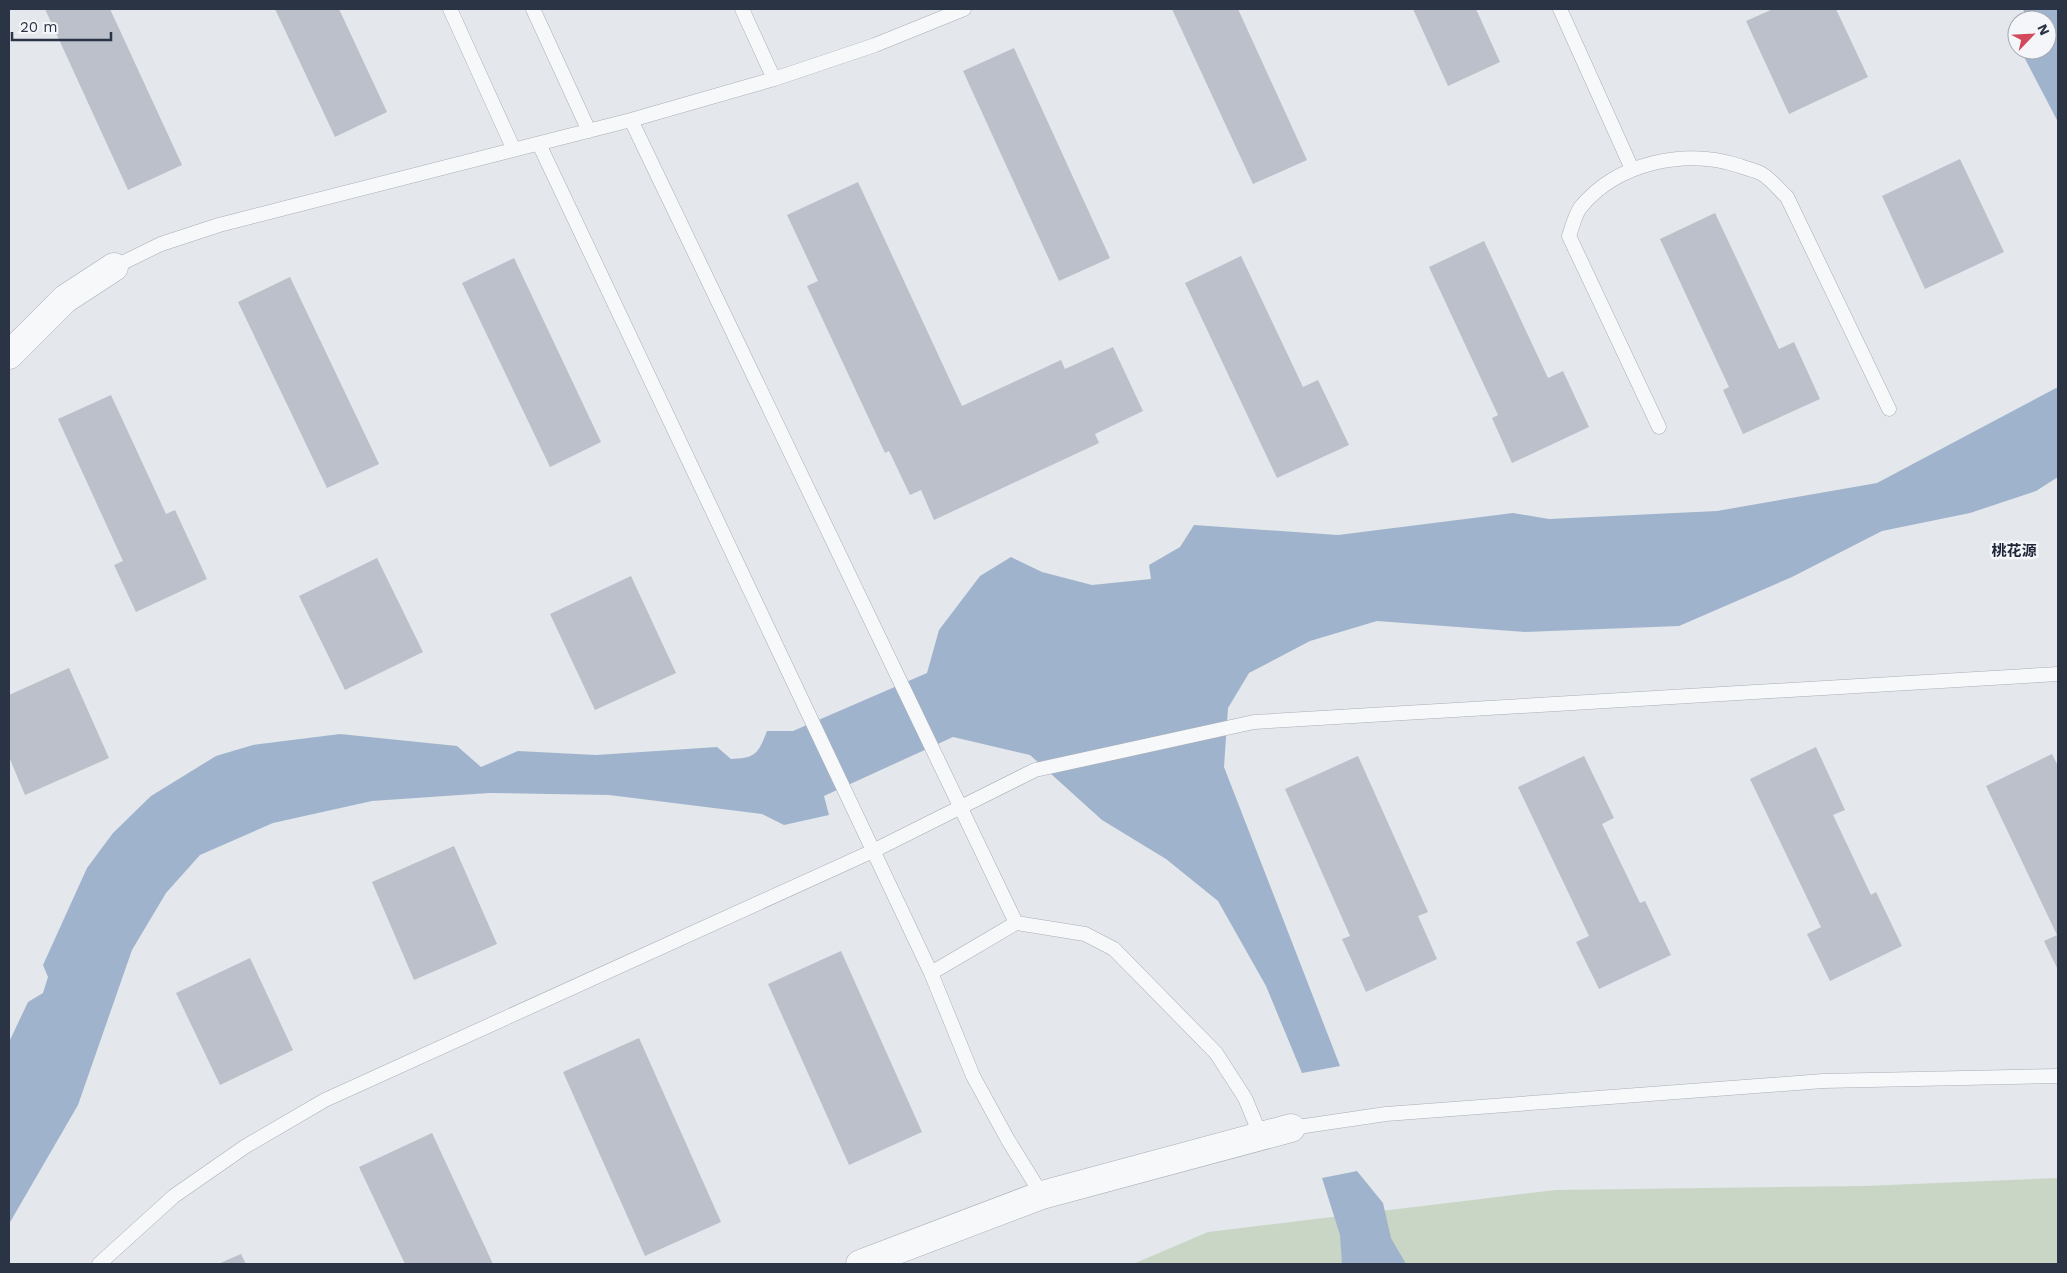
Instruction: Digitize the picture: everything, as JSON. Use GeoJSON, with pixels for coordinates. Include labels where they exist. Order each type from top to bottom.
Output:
{"type":"FeatureCollection","features":[{"type":"Feature","properties":{"kind":"street"},"geometry":{"type":"LineString","coordinates":[[9,355],[65,299],[114,267]]}},
{"type":"Feature","properties":{"kind":"street"},"geometry":{"type":"LineString","coordinates":[[860,1264],[1042,1195],[1260,1134],[1291,1128]]}},
{"type":"Feature","properties":{"kind":"lane"},"geometry":{"type":"LineString","coordinates":[[450,9],[514,150]]}},
{"type":"Feature","properties":{"kind":"lane"},"geometry":{"type":"LineString","coordinates":[[533,9],[589,131]]}},
{"type":"Feature","properties":{"kind":"lane"},"geometry":{"type":"LineString","coordinates":[[742,9],[774,79]]}},
{"type":"Feature","properties":{"kind":"lane"},"geometry":{"type":"LineString","coordinates":[[114,267],[161,244],[219,225],[632,120],[774,79],[875,45],[964,9]]}},
{"type":"Feature","properties":{"kind":"lane"},"geometry":{"type":"LineString","coordinates":[[1560,9],[1632,169]]}},
{"type":"Feature","properties":{"kind":"lane"},"geometry":{"type":"LineString","coordinates":[[632,120],[1016,924]]}},
{"type":"Feature","properties":{"kind":"lane"},"geometry":{"type":"LineString","coordinates":[[539,144],[931,972],[973,1076],[1008,1140],[1042,1195]]}},
{"type":"Feature","properties":{"kind":"lane"},"geometry":{"type":"LineString","coordinates":[[1659,427],[1569,236],[1579,209],[1602,188],[1632,169],[1658,161],[1690,158],[1728,162],[1762,174],[1787,197],[1889,409]]}},
{"type":"Feature","properties":{"kind":"lane"},"geometry":{"type":"LineString","coordinates":[[99,1264],[174,1196],[246,1146],[325,1100],[873,851],[1035,770],[1254,722],[2058,674]]}},
{"type":"Feature","properties":{"kind":"lane"},"geometry":{"type":"LineString","coordinates":[[931,972],[1016,924],[1085,934],[1114,949],[1216,1053],[1245,1098],[1260,1134]]}},
{"type":"Feature","properties":{"kind":"lane"},"geometry":{"type":"LineString","coordinates":[[1291,1128],[1386,1114],[1823,1081],[2058,1076]]}},
{"type":"Feature","properties":{"kind":"green space"},"geometry":{"type":"Polygon","coordinates":[[[2058,1178],[2058,1264],[1133,1264],[1208,1232],[1556,1190],[1864,1186],[2058,1178]]]}},
{"type":"Feature","properties":{"kind":"water"},"geometry":{"type":"Polygon","coordinates":[[[2058,9],[2058,122],[2026,60],[2057,60],[2057,10],[2023,10],[2058,9]]]}},
{"type":"Feature","properties":{"kind":"water"},"geometry":{"type":"Polygon","coordinates":[[[2058,387],[2058,477],[2036,491],[1970,513],[1882,531],[1792,577],[1679,626],[1525,632],[1377,621],[1310,641],[1249,673],[1228,708],[1224,767],[1340,1066],[1302,1073],[1266,986],[1218,901],[1166,859],[1102,820],[1030,755],[953,737],[824,796],[829,815],[784,825],[762,814],[609,795],[489,793],[372,801],[273,823],[200,855],[166,893],[132,950],[78,1105],[9,1224],[9,1042],[28,1002],[43,993],[48,977],[43,965],[87,868],[113,833],[151,796],[216,756],[253,745],[340,734],[457,746],[481,767],[518,751],[596,755],[717,747],[731,759],[751,756],[758,750],[767,731],[793,731],[927,673],[939,630],[980,576],[1011,557],[1042,572],[1092,585],[1151,579],[1149,565],[1180,547],[1194,525],[1338,535],[1513,513],[1549,519],[1717,511],[1877,483],[2058,387]]]}},
{"type":"Feature","properties":{"kind":"water"},"geometry":{"type":"Polygon","coordinates":[[[1357,1171],[1383,1203],[1391,1238],[1406,1264],[1342,1264],[1340,1235],[1322,1178],[1357,1171]]]}},
{"type":"Feature","properties":{"kind":"building"},"geometry":{"type":"Polygon","coordinates":[[[45,9],[110,9],[182,165],[128,190],[45,9]]]}},
{"type":"Feature","properties":{"kind":"building"},"geometry":{"type":"Polygon","coordinates":[[[275,9],[339,9],[387,112],[335,137],[275,9]]]}},
{"type":"Feature","properties":{"kind":"building"},"geometry":{"type":"Polygon","coordinates":[[[1172,9],[1238,9],[1307,160],[1253,184],[1172,9]]]}},
{"type":"Feature","properties":{"kind":"building"},"geometry":{"type":"Polygon","coordinates":[[[1413,9],[1476,9],[1500,62],[1448,86],[1413,9]]]}},
{"type":"Feature","properties":{"kind":"building"},"geometry":{"type":"Polygon","coordinates":[[[1773,9],[1836,9],[1868,77],[1789,114],[1746,21],[1773,9]]]}},
{"type":"Feature","properties":{"kind":"building"},"geometry":{"type":"Polygon","coordinates":[[[1014,48],[1110,258],[1059,281],[963,71],[1014,48]]]}},
{"type":"Feature","properties":{"kind":"building"},"geometry":{"type":"Polygon","coordinates":[[[1960,159],[2004,252],[1925,289],[1882,196],[1960,159]]]}},
{"type":"Feature","properties":{"kind":"building"},"geometry":{"type":"Polygon","coordinates":[[[858,182],[962,406],[1061,360],[1065,369],[1113,347],[1143,411],[1095,434],[1099,443],[934,520],[921,490],[910,495],[889,451],[885,453],[807,286],[818,281],[787,215],[858,182]]]}},
{"type":"Feature","properties":{"kind":"building"},"geometry":{"type":"Polygon","coordinates":[[[1715,213],[1779,349],[1794,342],[1820,399],[1743,434],[1723,390],[1729,387],[1660,239],[1715,213]]]}},
{"type":"Feature","properties":{"kind":"building"},"geometry":{"type":"Polygon","coordinates":[[[1484,241],[1548,378],[1563,371],[1589,427],[1512,463],[1492,418],[1498,415],[1429,267],[1484,241]]]}},
{"type":"Feature","properties":{"kind":"building"},"geometry":{"type":"Polygon","coordinates":[[[1241,256],[1303,387],[1318,380],[1349,445],[1277,478],[1185,283],[1241,256]]]}},
{"type":"Feature","properties":{"kind":"building"},"geometry":{"type":"Polygon","coordinates":[[[514,258],[601,442],[550,467],[462,283],[514,258]]]}},
{"type":"Feature","properties":{"kind":"building"},"geometry":{"type":"Polygon","coordinates":[[[290,277],[379,464],[327,488],[238,302],[290,277]]]}},
{"type":"Feature","properties":{"kind":"building"},"geometry":{"type":"Polygon","coordinates":[[[111,395],[166,514],[175,510],[207,579],[136,612],[114,565],[123,561],[58,419],[111,395]]]}},
{"type":"Feature","properties":{"kind":"building"},"geometry":{"type":"Polygon","coordinates":[[[377,558],[423,652],[345,690],[299,596],[377,558]]]}},
{"type":"Feature","properties":{"kind":"building"},"geometry":{"type":"Polygon","coordinates":[[[631,576],[676,673],[595,710],[550,614],[631,576]]]}},
{"type":"Feature","properties":{"kind":"building"},"geometry":{"type":"Polygon","coordinates":[[[69,668],[109,758],[25,795],[9,757],[9,695],[69,668]]]}},
{"type":"Feature","properties":{"kind":"building"},"geometry":{"type":"Polygon","coordinates":[[[1816,747],[1845,810],[1833,815],[1871,895],[1876,892],[1902,946],[1830,981],[1807,934],[1821,927],[1750,779],[1816,747]]]}},
{"type":"Feature","properties":{"kind":"building"},"geometry":{"type":"Polygon","coordinates":[[[2052,754],[2058,766],[2058,970],[2044,941],[2057,935],[1986,786],[2052,754]]]}},
{"type":"Feature","properties":{"kind":"building"},"geometry":{"type":"Polygon","coordinates":[[[1358,756],[1428,912],[1418,916],[1437,959],[1366,992],[1342,939],[1350,936],[1285,789],[1358,756]]]}},
{"type":"Feature","properties":{"kind":"building"},"geometry":{"type":"Polygon","coordinates":[[[1584,756],[1614,818],[1602,824],[1640,903],[1645,901],[1671,955],[1599,989],[1576,942],[1589,936],[1518,787],[1584,756]]]}},
{"type":"Feature","properties":{"kind":"building"},"geometry":{"type":"Polygon","coordinates":[[[454,846],[497,944],[414,980],[372,882],[454,846]]]}},
{"type":"Feature","properties":{"kind":"building"},"geometry":{"type":"Polygon","coordinates":[[[841,951],[922,1132],[849,1165],[768,984],[841,951]]]}},
{"type":"Feature","properties":{"kind":"building"},"geometry":{"type":"Polygon","coordinates":[[[250,958],[293,1050],[220,1085],[176,993],[250,958]]]}},
{"type":"Feature","properties":{"kind":"building"},"geometry":{"type":"Polygon","coordinates":[[[639,1038],[721,1222],[645,1256],[563,1072],[639,1038]]]}},
{"type":"Feature","properties":{"kind":"building"},"geometry":{"type":"Polygon","coordinates":[[[432,1133],[493,1264],[405,1264],[359,1167],[432,1133]]]}},
{"type":"Feature","properties":{"kind":"building"},"geometry":{"type":"Polygon","coordinates":[[[241,1254],[246,1264],[218,1264],[241,1254]]]}},
{"type":"Feature","properties":{"kind":"district","name":"桃花源"},"geometry":{"type":"Point","coordinates":[2014,551]}}]}
